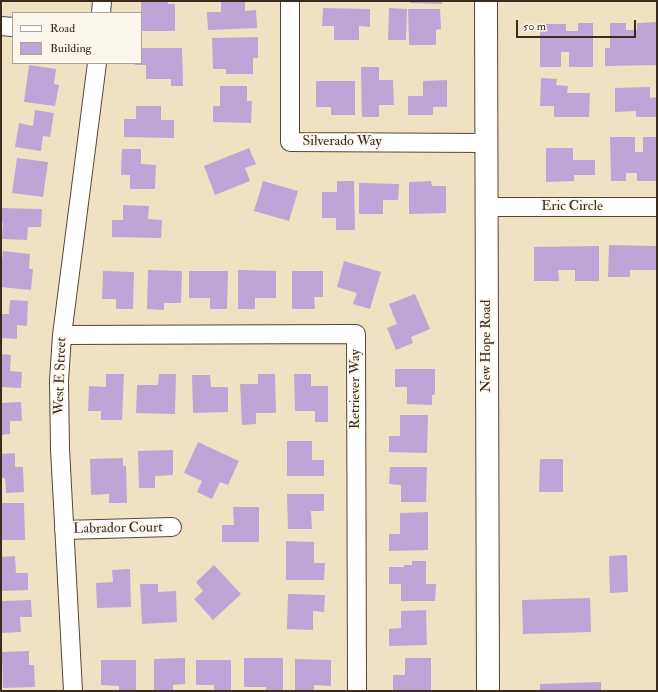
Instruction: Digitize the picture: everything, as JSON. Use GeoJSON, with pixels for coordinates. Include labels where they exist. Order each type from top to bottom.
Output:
{"type":"FeatureCollection","features":[{"type":"Feature","properties":{"kind":"main road","name":"New Hope Road"},"geometry":{"type":"LineString","coordinates":[[486,1],[488,691]]}},
{"type":"Feature","properties":{"kind":"street"},"geometry":{"type":"LineString","coordinates":[[101,12],[102,1]]}},
{"type":"Feature","properties":{"kind":"street","name":"Silverado Way"},"geometry":{"type":"LineString","coordinates":[[290,1],[290,142],[486,143]]}},
{"type":"Feature","properties":{"kind":"street"},"geometry":{"type":"LineString","coordinates":[[1,26],[12,27]]}},
{"type":"Feature","properties":{"kind":"street","name":"West E Street"},"geometry":{"type":"LineString","coordinates":[[73,691],[60,442],[59,381],[62,335],[97,64]]}},
{"type":"Feature","properties":{"kind":"street","name":"Eric Circle"},"geometry":{"type":"LineString","coordinates":[[486,207],[657,207]]}},
{"type":"Feature","properties":{"kind":"street","name":"Retriever Way"},"geometry":{"type":"LineString","coordinates":[[62,335],[356,334],[357,691]]}},
{"type":"Feature","properties":{"kind":"street","name":"Labrador Court"},"geometry":{"type":"LineString","coordinates":[[64,530],[172,527]]}},
{"type":"Feature","properties":{"kind":"building"},"geometry":{"type":"Polygon","coordinates":[[[141,1],[168,1],[168,4],[175,4],[175,31],[142,31],[141,1]]]}},
{"type":"Feature","properties":{"kind":"building"},"geometry":{"type":"Polygon","coordinates":[[[221,1],[245,1],[245,11],[256,10],[257,28],[208,30],[207,12],[221,12],[221,1]]]}},
{"type":"Feature","properties":{"kind":"building"},"geometry":{"type":"Polygon","coordinates":[[[410,1],[442,1],[442,4],[410,3],[410,1]]]}},
{"type":"Feature","properties":{"kind":"building"},"geometry":{"type":"Polygon","coordinates":[[[323,8],[370,9],[370,27],[359,26],[359,40],[334,40],[334,26],[322,26],[323,8]]]}},
{"type":"Feature","properties":{"kind":"building"},"geometry":{"type":"Polygon","coordinates":[[[389,8],[407,9],[406,40],[388,40],[389,8]]]}},
{"type":"Feature","properties":{"kind":"building"},"geometry":{"type":"Polygon","coordinates":[[[408,9],[440,9],[441,29],[436,30],[436,45],[409,45],[408,9]]]}},
{"type":"Feature","properties":{"kind":"building"},"geometry":{"type":"Polygon","coordinates":[[[657,22],[657,65],[605,66],[605,48],[610,48],[610,23],[626,23],[626,30],[637,30],[637,23],[657,22]]]}},
{"type":"Feature","properties":{"kind":"building"},"geometry":{"type":"Polygon","coordinates":[[[578,23],[593,23],[593,67],[569,67],[569,52],[561,52],[561,67],[540,67],[540,24],[566,24],[566,31],[578,31],[578,23]]]}},
{"type":"Feature","properties":{"kind":"building"},"geometry":{"type":"Polygon","coordinates":[[[258,37],[258,58],[253,58],[253,74],[226,74],[226,69],[213,69],[212,38],[258,37]]]}},
{"type":"Feature","properties":{"kind":"building"},"geometry":{"type":"Polygon","coordinates":[[[142,48],[182,48],[183,86],[171,86],[171,79],[146,79],[146,65],[135,65],[142,64],[142,48]]]}},
{"type":"Feature","properties":{"kind":"building"},"geometry":{"type":"Polygon","coordinates":[[[29,65],[56,69],[54,84],[59,85],[55,106],[24,102],[29,65]]]}},
{"type":"Feature","properties":{"kind":"building"},"geometry":{"type":"Polygon","coordinates":[[[361,67],[379,67],[379,80],[393,80],[394,105],[379,105],[379,117],[362,117],[361,67]]]}},
{"type":"Feature","properties":{"kind":"building"},"geometry":{"type":"Polygon","coordinates":[[[541,78],[557,79],[556,85],[568,86],[567,93],[590,93],[589,117],[554,117],[554,106],[540,106],[541,78]]]}},
{"type":"Feature","properties":{"kind":"building"},"geometry":{"type":"Polygon","coordinates":[[[447,80],[447,107],[433,107],[433,115],[408,115],[408,96],[423,96],[423,81],[447,80]]]}},
{"type":"Feature","properties":{"kind":"building"},"geometry":{"type":"Polygon","coordinates":[[[316,81],[355,81],[355,115],[331,115],[331,107],[316,107],[316,81]]]}},
{"type":"Feature","properties":{"kind":"building"},"geometry":{"type":"Polygon","coordinates":[[[220,86],[247,86],[247,101],[252,101],[251,123],[213,122],[213,106],[220,106],[220,86]]]}},
{"type":"Feature","properties":{"kind":"building"},"geometry":{"type":"Polygon","coordinates":[[[650,87],[650,98],[657,97],[657,117],[636,117],[636,111],[615,112],[615,88],[650,87]]]}},
{"type":"Feature","properties":{"kind":"building"},"geometry":{"type":"Polygon","coordinates":[[[136,106],[161,106],[161,120],[174,120],[174,138],[124,137],[124,119],[136,119],[136,106]]]}},
{"type":"Feature","properties":{"kind":"building"},"geometry":{"type":"Polygon","coordinates":[[[35,110],[54,113],[50,137],[43,136],[41,151],[15,147],[19,123],[33,126],[35,110]]]}},
{"type":"Feature","properties":{"kind":"building"},"geometry":{"type":"Polygon","coordinates":[[[610,137],[635,137],[635,152],[643,152],[643,137],[657,137],[657,181],[637,181],[637,173],[626,173],[626,181],[611,181],[610,137]]]}},
{"type":"Feature","properties":{"kind":"building"},"geometry":{"type":"Polygon","coordinates":[[[249,148],[256,164],[245,168],[250,181],[215,195],[204,166],[249,148]]]}},
{"type":"Feature","properties":{"kind":"building"},"geometry":{"type":"Polygon","coordinates":[[[546,148],[573,148],[573,160],[595,160],[595,175],[574,175],[574,181],[546,182],[546,148]]]}},
{"type":"Feature","properties":{"kind":"building"},"geometry":{"type":"Polygon","coordinates":[[[122,149],[141,149],[141,164],[156,165],[155,189],[130,189],[130,175],[121,175],[122,149]]]}},
{"type":"Feature","properties":{"kind":"building"},"geometry":{"type":"Polygon","coordinates":[[[17,158],[48,162],[43,197],[12,193],[17,158]]]}},
{"type":"Feature","properties":{"kind":"building"},"geometry":{"type":"Polygon","coordinates":[[[263,181],[298,191],[289,221],[254,211],[263,181]]]}},
{"type":"Feature","properties":{"kind":"building"},"geometry":{"type":"Polygon","coordinates":[[[337,181],[354,181],[355,230],[336,230],[336,218],[322,218],[322,192],[337,192],[337,181]]]}},
{"type":"Feature","properties":{"kind":"building"},"geometry":{"type":"Polygon","coordinates":[[[431,181],[432,186],[446,186],[446,213],[409,214],[409,182],[431,181]]]}},
{"type":"Feature","properties":{"kind":"building"},"geometry":{"type":"Polygon","coordinates":[[[359,183],[399,184],[398,200],[383,200],[383,214],[359,214],[359,183]]]}},
{"type":"Feature","properties":{"kind":"building"},"geometry":{"type":"Polygon","coordinates":[[[123,205],[149,206],[148,219],[162,220],[161,238],[112,237],[112,220],[123,220],[123,205]]]}},
{"type":"Feature","properties":{"kind":"building"},"geometry":{"type":"Polygon","coordinates":[[[1,208],[42,209],[41,227],[28,227],[27,240],[2,239],[3,223],[1,223],[1,208]]]}},
{"type":"Feature","properties":{"kind":"building"},"geometry":{"type":"Polygon","coordinates":[[[609,245],[657,246],[657,270],[630,270],[630,277],[608,277],[609,245]]]}},
{"type":"Feature","properties":{"kind":"building"},"geometry":{"type":"Polygon","coordinates":[[[599,246],[599,281],[575,281],[575,270],[558,270],[559,281],[534,281],[534,247],[599,246]]]}},
{"type":"Feature","properties":{"kind":"building"},"geometry":{"type":"Polygon","coordinates":[[[3,251],[30,254],[29,269],[33,269],[31,290],[1,287],[3,251]]]}},
{"type":"Feature","properties":{"kind":"building"},"geometry":{"type":"Polygon","coordinates":[[[344,261],[381,272],[370,309],[353,304],[357,293],[337,287],[344,261]]]}},
{"type":"Feature","properties":{"kind":"building"},"geometry":{"type":"Polygon","coordinates":[[[148,270],[182,271],[181,303],[164,303],[164,310],[147,309],[148,270]]]}},
{"type":"Feature","properties":{"kind":"building"},"geometry":{"type":"Polygon","coordinates":[[[238,270],[276,271],[276,298],[255,298],[255,309],[238,309],[238,270]]]}},
{"type":"Feature","properties":{"kind":"building"},"geometry":{"type":"Polygon","coordinates":[[[103,271],[134,272],[133,309],[116,309],[116,299],[102,299],[103,271]]]}},
{"type":"Feature","properties":{"kind":"building"},"geometry":{"type":"Polygon","coordinates":[[[189,271],[228,271],[227,309],[210,309],[210,298],[189,298],[189,271]]]}},
{"type":"Feature","properties":{"kind":"building"},"geometry":{"type":"Polygon","coordinates":[[[292,271],[323,271],[323,297],[314,297],[315,309],[292,309],[292,271]]]}},
{"type":"Feature","properties":{"kind":"building"},"geometry":{"type":"Polygon","coordinates":[[[415,294],[430,329],[411,337],[413,343],[396,350],[387,328],[397,324],[389,304],[415,294]]]}},
{"type":"Feature","properties":{"kind":"building"},"geometry":{"type":"Polygon","coordinates":[[[10,300],[28,301],[27,326],[17,325],[17,339],[1,338],[1,314],[9,314],[10,300]]]}},
{"type":"Feature","properties":{"kind":"building"},"geometry":{"type":"Polygon","coordinates":[[[1,354],[11,355],[10,371],[22,372],[21,388],[1,387],[1,354]]]}},
{"type":"Feature","properties":{"kind":"building"},"geometry":{"type":"Polygon","coordinates":[[[395,369],[435,369],[435,392],[434,395],[432,395],[432,405],[407,404],[407,387],[395,387],[395,369]]]}},
{"type":"Feature","properties":{"kind":"building"},"geometry":{"type":"Polygon","coordinates":[[[106,374],[124,374],[122,420],[101,420],[101,411],[88,411],[89,386],[106,387],[106,374]]]}},
{"type":"Feature","properties":{"kind":"building"},"geometry":{"type":"Polygon","coordinates":[[[159,374],[176,374],[175,414],[136,413],[137,385],[158,385],[159,374]]]}},
{"type":"Feature","properties":{"kind":"building"},"geometry":{"type":"Polygon","coordinates":[[[258,374],[275,374],[276,413],[256,413],[256,424],[242,425],[240,384],[258,384],[258,374]]]}},
{"type":"Feature","properties":{"kind":"building"},"geometry":{"type":"Polygon","coordinates":[[[294,374],[311,374],[311,386],[328,386],[328,422],[315,422],[315,411],[295,411],[294,374]]]}},
{"type":"Feature","properties":{"kind":"building"},"geometry":{"type":"Polygon","coordinates":[[[192,375],[210,375],[211,387],[228,387],[228,412],[193,413],[192,375]]]}},
{"type":"Feature","properties":{"kind":"building"},"geometry":{"type":"Polygon","coordinates":[[[21,402],[22,421],[10,421],[10,434],[1,435],[1,403],[21,402]]]}},
{"type":"Feature","properties":{"kind":"building"},"geometry":{"type":"Polygon","coordinates":[[[400,415],[428,415],[427,453],[389,452],[389,436],[400,436],[400,415]]]}},
{"type":"Feature","properties":{"kind":"building"},"geometry":{"type":"Polygon","coordinates":[[[287,441],[312,441],[312,460],[324,460],[324,476],[287,476],[287,441]]]}},
{"type":"Feature","properties":{"kind":"building"},"geometry":{"type":"Polygon","coordinates":[[[198,442],[239,461],[228,485],[220,482],[212,499],[197,492],[202,481],[184,473],[198,442]]]}},
{"type":"Feature","properties":{"kind":"building"},"geometry":{"type":"Polygon","coordinates":[[[173,450],[173,475],[155,476],[155,488],[139,488],[138,451],[173,450]]]}},
{"type":"Feature","properties":{"kind":"building"},"geometry":{"type":"Polygon","coordinates":[[[15,453],[15,467],[23,467],[24,492],[6,493],[5,478],[1,478],[1,454],[15,453]]]}},
{"type":"Feature","properties":{"kind":"building"},"geometry":{"type":"Polygon","coordinates":[[[123,458],[123,466],[126,466],[127,503],[109,503],[109,494],[91,495],[90,459],[123,458]]]}},
{"type":"Feature","properties":{"kind":"building"},"geometry":{"type":"Polygon","coordinates":[[[540,459],[563,459],[563,492],[539,492],[540,459]]]}},
{"type":"Feature","properties":{"kind":"building"},"geometry":{"type":"Polygon","coordinates":[[[390,467],[427,467],[426,502],[401,502],[401,485],[389,484],[390,467]]]}},
{"type":"Feature","properties":{"kind":"building"},"geometry":{"type":"Polygon","coordinates":[[[287,494],[324,494],[324,511],[311,511],[312,529],[288,529],[287,494]]]}},
{"type":"Feature","properties":{"kind":"building"},"geometry":{"type":"Polygon","coordinates":[[[1,503],[24,503],[25,540],[1,540],[1,503]]]}},
{"type":"Feature","properties":{"kind":"building"},"geometry":{"type":"Polygon","coordinates":[[[233,507],[259,507],[259,542],[222,542],[222,525],[234,525],[233,507]]]}},
{"type":"Feature","properties":{"kind":"building"},"geometry":{"type":"Polygon","coordinates":[[[428,512],[428,550],[389,551],[389,534],[400,534],[400,513],[428,512]]]}},
{"type":"Feature","properties":{"kind":"building"},"geometry":{"type":"Polygon","coordinates":[[[286,541],[314,542],[314,563],[325,563],[324,580],[286,580],[286,541]]]}},
{"type":"Feature","properties":{"kind":"building"},"geometry":{"type":"Polygon","coordinates":[[[627,555],[628,592],[610,593],[609,556],[627,555]]]}},
{"type":"Feature","properties":{"kind":"building"},"geometry":{"type":"Polygon","coordinates":[[[15,556],[16,573],[28,573],[28,590],[1,591],[1,557],[15,556]]]}},
{"type":"Feature","properties":{"kind":"building"},"geometry":{"type":"Polygon","coordinates":[[[412,561],[426,561],[426,584],[436,584],[435,601],[401,601],[401,584],[389,584],[389,567],[404,567],[404,565],[412,565],[412,561]]]}},
{"type":"Feature","properties":{"kind":"building"},"geometry":{"type":"Polygon","coordinates":[[[214,565],[241,594],[213,620],[194,599],[203,591],[196,582],[214,565]]]}},
{"type":"Feature","properties":{"kind":"building"},"geometry":{"type":"Polygon","coordinates":[[[130,569],[131,607],[97,608],[96,583],[113,582],[112,570],[130,569]]]}},
{"type":"Feature","properties":{"kind":"building"},"geometry":{"type":"Polygon","coordinates":[[[140,584],[158,584],[158,592],[176,591],[177,622],[142,624],[140,584]]]}},
{"type":"Feature","properties":{"kind":"building"},"geometry":{"type":"Polygon","coordinates":[[[288,594],[325,595],[324,612],[313,611],[313,630],[287,629],[288,594]]]}},
{"type":"Feature","properties":{"kind":"building"},"geometry":{"type":"Polygon","coordinates":[[[590,598],[591,632],[523,634],[522,600],[590,598]]]}},
{"type":"Feature","properties":{"kind":"building"},"geometry":{"type":"Polygon","coordinates":[[[31,600],[32,617],[20,617],[21,632],[1,633],[1,601],[31,600]]]}},
{"type":"Feature","properties":{"kind":"building"},"geometry":{"type":"Polygon","coordinates":[[[426,610],[427,645],[389,646],[389,629],[401,628],[401,611],[426,610]]]}},
{"type":"Feature","properties":{"kind":"building"},"geometry":{"type":"Polygon","coordinates":[[[29,651],[29,665],[34,665],[35,687],[3,688],[2,652],[29,651]]]}},
{"type":"Feature","properties":{"kind":"building"},"geometry":{"type":"Polygon","coordinates":[[[185,658],[185,684],[173,685],[173,691],[154,691],[154,659],[185,658]]]}},
{"type":"Feature","properties":{"kind":"building"},"geometry":{"type":"Polygon","coordinates":[[[244,658],[283,658],[283,691],[266,691],[266,687],[244,687],[244,658]]]}},
{"type":"Feature","properties":{"kind":"building"},"geometry":{"type":"Polygon","coordinates":[[[405,658],[431,658],[431,691],[393,691],[393,675],[405,675],[405,658]]]}},
{"type":"Feature","properties":{"kind":"building"},"geometry":{"type":"Polygon","coordinates":[[[295,659],[331,660],[331,686],[314,685],[314,691],[295,691],[295,659]]]}},
{"type":"Feature","properties":{"kind":"building"},"geometry":{"type":"Polygon","coordinates":[[[101,660],[136,660],[136,691],[119,691],[119,686],[101,685],[101,660]]]}},
{"type":"Feature","properties":{"kind":"building"},"geometry":{"type":"Polygon","coordinates":[[[196,660],[231,660],[231,691],[214,691],[214,685],[196,685],[196,660]]]}},
{"type":"Feature","properties":{"kind":"building"},"geometry":{"type":"Polygon","coordinates":[[[601,682],[601,691],[540,691],[540,684],[601,682]]]}}]}
